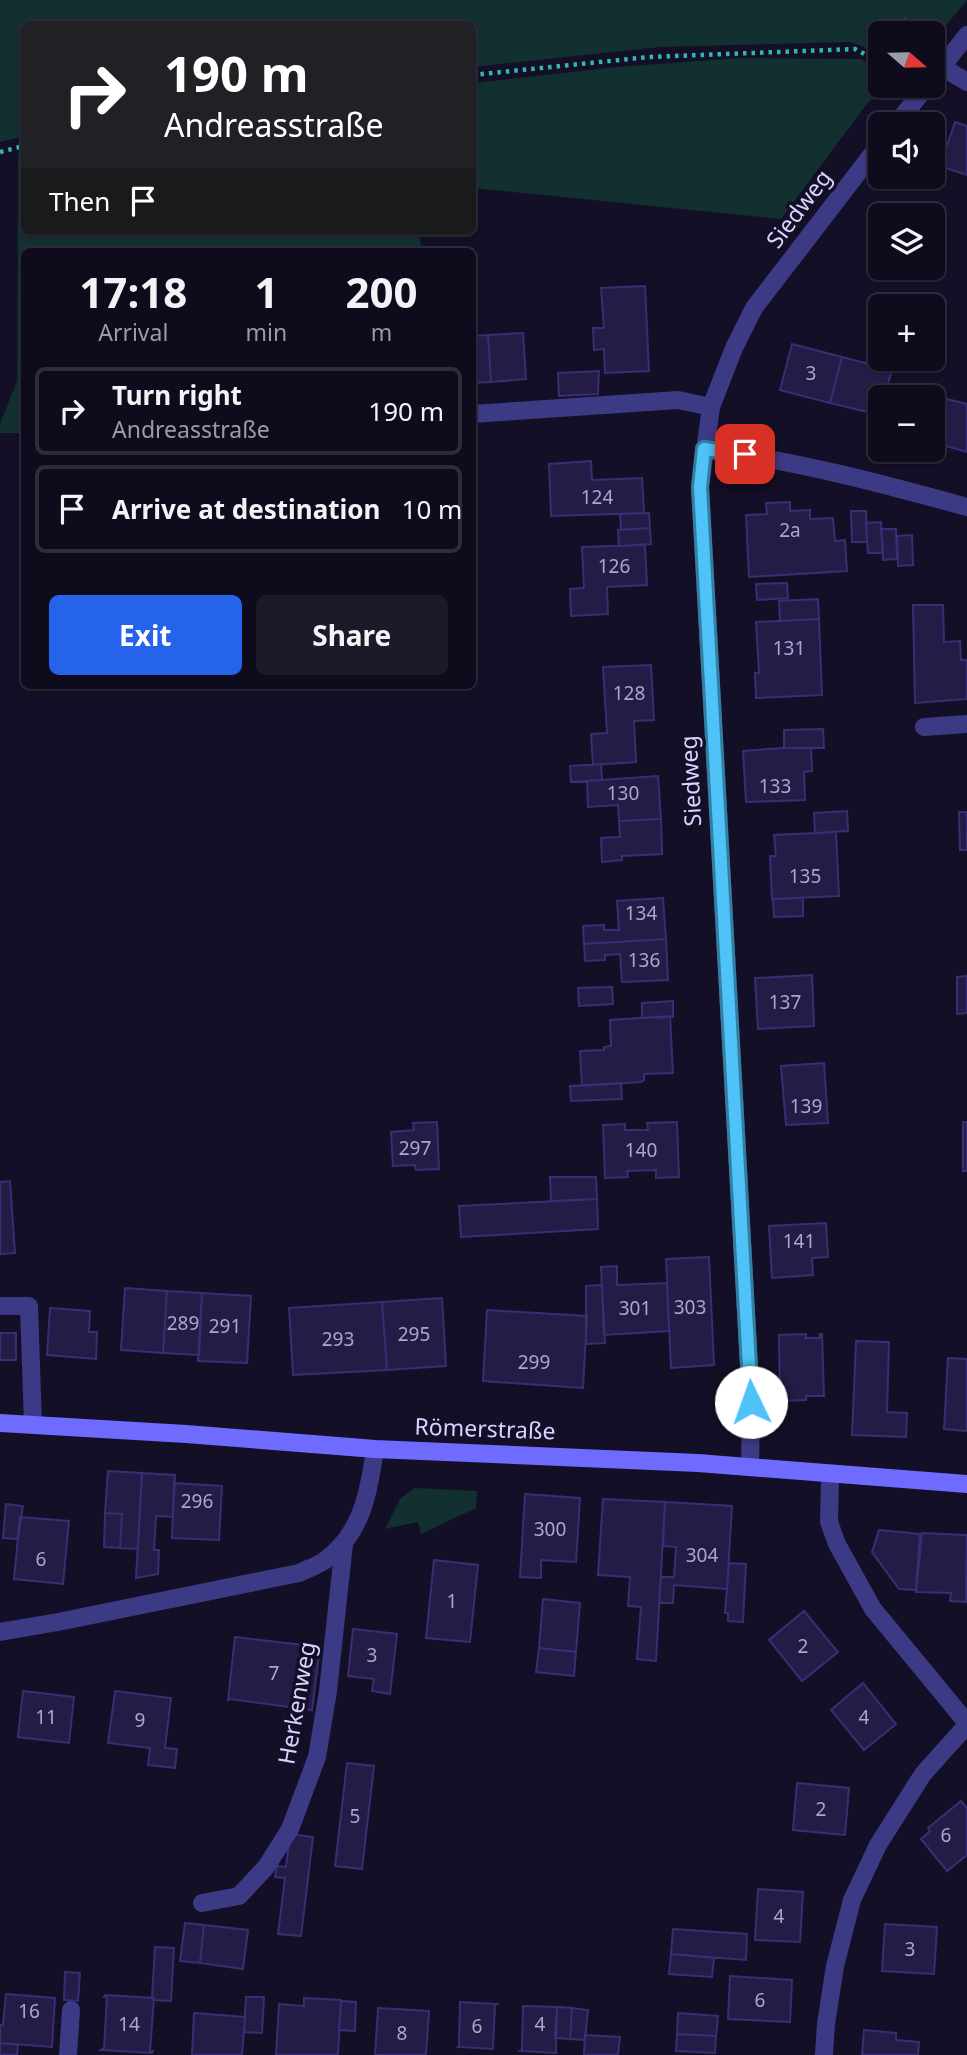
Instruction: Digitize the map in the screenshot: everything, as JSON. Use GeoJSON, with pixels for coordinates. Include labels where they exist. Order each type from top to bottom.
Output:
{"type":"FeatureCollection","features":[{"type":"Feature","properties":{"kind":"street"},"geometry":{"type":"LineString","coordinates":[[945,62],[967,35]]}},
{"type":"Feature","properties":{"kind":"street"},"geometry":{"type":"LineString","coordinates":[[945,75],[967,82]]}},
{"type":"Feature","properties":{"kind":"street"},"geometry":{"type":"LineString","coordinates":[[906,112],[917,98]]}},
{"type":"Feature","properties":{"kind":"street","name":"Siedweg"},"geometry":{"type":"LineString","coordinates":[[750,1467],[751,1402],[700,487],[711,407],[734,348],[754,308],[868,160]]}},
{"type":"Feature","properties":{"kind":"street"},"geometry":{"type":"LineString","coordinates":[[476,414],[678,400],[711,407]]}},
{"type":"Feature","properties":{"kind":"street"},"geometry":{"type":"LineString","coordinates":[[704,449],[821,469],[967,508]]}},
{"type":"Feature","properties":{"kind":"street"},"geometry":{"type":"LineString","coordinates":[[924,727],[967,724]]}},
{"type":"Feature","properties":{"kind":"street"},"geometry":{"type":"LineString","coordinates":[[0,1307],[29,1306],[33,1425]]}},
{"type":"Feature","properties":{"kind":"street","name":"Römerstraße"},"geometry":{"type":"LineString","coordinates":[[0,1423],[375,1449],[750,1467],[967,1484]]}},
{"type":"Feature","properties":{"kind":"street","name":"Herkenweg"},"geometry":{"type":"LineString","coordinates":[[0,1632],[82,1618],[299,1573],[323,1562],[344,1544],[356,1526],[369,1491],[375,1449]]}},
{"type":"Feature","properties":{"kind":"street"},"geometry":{"type":"LineString","coordinates":[[824,2055],[835,1966],[852,1900],[878,1845],[923,1774],[967,1724],[873,1609],[837,1544],[829,1522],[830,1475]]}},
{"type":"Feature","properties":{"kind":"street","name":"Herkenweg"},"geometry":{"type":"LineString","coordinates":[[202,1903],[239,1896],[266,1867],[290,1829],[317,1757],[328,1691],[344,1544]]}},
{"type":"Feature","properties":{"kind":"street"},"geometry":{"type":"LineString","coordinates":[[68,2055],[71,2010]]}},
{"type":"Feature","properties":{"kind":"path"},"geometry":{"type":"LineString","coordinates":[[476,75],[649,57],[855,49],[868,56]]}},
{"type":"Feature","properties":{"kind":"path"},"geometry":{"type":"LineString","coordinates":[[0,152],[21,147]]}},
{"type":"Feature","properties":{"kind":"green space"},"geometry":{"type":"Polygon","coordinates":[[[0,0],[967,0],[945,27],[945,21],[868,21],[868,49],[850,42],[660,47],[476,67],[476,21],[21,21],[21,137],[0,142],[0,0]]]}},
{"type":"Feature","properties":{"kind":"green space"},"geometry":{"type":"Polygon","coordinates":[[[739,58],[861,59],[868,63],[868,98],[873,98],[781,219],[476,188],[476,83],[617,67],[739,58]]]}},
{"type":"Feature","properties":{"kind":"green space"},"geometry":{"type":"Polygon","coordinates":[[[18,154],[21,154],[21,235],[420,235],[421,248],[21,248],[21,433],[0,433],[0,424],[17,381],[18,154]]]}},
{"type":"Feature","properties":{"kind":"green space"},"geometry":{"type":"Polygon","coordinates":[[[414,1488],[477,1491],[476,1508],[421,1534],[418,1522],[385,1529],[400,1499],[414,1488]]]}},
{"type":"Feature","properties":{"kind":"building"},"geometry":{"type":"Polygon","coordinates":[[[955,122],[967,126],[967,175],[945,168],[945,151],[955,122]]]}},
{"type":"Feature","properties":{"kind":"building"},"geometry":{"type":"Polygon","coordinates":[[[645,286],[649,371],[605,373],[604,349],[594,350],[593,328],[604,328],[601,288],[645,286]]]}},
{"type":"Feature","properties":{"kind":"building"},"geometry":{"type":"Polygon","coordinates":[[[523,333],[526,379],[491,382],[488,335],[523,333]]]}},
{"type":"Feature","properties":{"kind":"building"},"geometry":{"type":"Polygon","coordinates":[[[488,335],[491,382],[476,383],[476,336],[488,335]]]}},
{"type":"Feature","properties":{"kind":"building"},"geometry":{"type":"Polygon","coordinates":[[[792,344],[842,357],[830,403],[780,390],[792,344]]]}},
{"type":"Feature","properties":{"kind":"building"},"geometry":{"type":"Polygon","coordinates":[[[842,357],[868,364],[868,371],[892,371],[888,385],[868,385],[868,412],[830,403],[842,357]]]}},
{"type":"Feature","properties":{"kind":"building"},"geometry":{"type":"Polygon","coordinates":[[[599,371],[598,394],[559,396],[558,373],[599,371]]]}},
{"type":"Feature","properties":{"kind":"building"},"geometry":{"type":"Polygon","coordinates":[[[947,399],[967,404],[967,452],[945,446],[947,399]]]}},
{"type":"Feature","properties":{"kind":"building"},"geometry":{"type":"Polygon","coordinates":[[[591,461],[592,480],[642,478],[644,513],[551,516],[549,464],[591,461]]]}},
{"type":"Feature","properties":{"kind":"building"},"geometry":{"type":"Polygon","coordinates":[[[790,502],[790,511],[810,510],[810,519],[833,518],[835,541],[845,540],[847,571],[749,577],[746,515],[767,514],[766,503],[790,502]]]}},
{"type":"Feature","properties":{"kind":"building"},"geometry":{"type":"Polygon","coordinates":[[[851,511],[866,511],[867,542],[852,542],[851,511]]]}},
{"type":"Feature","properties":{"kind":"building"},"geometry":{"type":"Polygon","coordinates":[[[649,513],[650,528],[621,530],[620,514],[649,513]]]}},
{"type":"Feature","properties":{"kind":"building"},"geometry":{"type":"Polygon","coordinates":[[[881,522],[883,553],[868,553],[866,523],[881,522]]]}},
{"type":"Feature","properties":{"kind":"building"},"geometry":{"type":"Polygon","coordinates":[[[650,528],[651,544],[619,546],[618,530],[650,528]]]}},
{"type":"Feature","properties":{"kind":"building"},"geometry":{"type":"Polygon","coordinates":[[[881,529],[896,529],[897,559],[883,560],[881,529]]]}},
{"type":"Feature","properties":{"kind":"building"},"geometry":{"type":"Polygon","coordinates":[[[912,535],[913,565],[898,566],[897,536],[912,535]]]}},
{"type":"Feature","properties":{"kind":"building"},"geometry":{"type":"Polygon","coordinates":[[[645,545],[647,585],[607,587],[608,614],[571,616],[570,589],[584,588],[582,547],[645,545]]]}},
{"type":"Feature","properties":{"kind":"building"},"geometry":{"type":"Polygon","coordinates":[[[787,583],[788,598],[757,600],[756,584],[787,583]]]}},
{"type":"Feature","properties":{"kind":"building"},"geometry":{"type":"Polygon","coordinates":[[[818,599],[819,619],[780,621],[779,601],[818,599]]]}},
{"type":"Feature","properties":{"kind":"building"},"geometry":{"type":"Polygon","coordinates":[[[913,605],[943,605],[944,642],[960,641],[961,660],[967,660],[967,699],[915,703],[913,605]]]}},
{"type":"Feature","properties":{"kind":"building"},"geometry":{"type":"Polygon","coordinates":[[[819,619],[822,695],[756,698],[755,673],[759,673],[756,622],[819,619]]]}},
{"type":"Feature","properties":{"kind":"building"},"geometry":{"type":"Polygon","coordinates":[[[651,665],[654,720],[634,721],[636,762],[593,765],[591,734],[607,733],[603,667],[651,665]]]}},
{"type":"Feature","properties":{"kind":"building"},"geometry":{"type":"Polygon","coordinates":[[[823,729],[824,748],[784,748],[784,730],[823,729]]]}},
{"type":"Feature","properties":{"kind":"building"},"geometry":{"type":"Polygon","coordinates":[[[811,748],[812,771],[804,772],[805,800],[746,802],[743,751],[811,748]]]}},
{"type":"Feature","properties":{"kind":"building"},"geometry":{"type":"Polygon","coordinates":[[[601,764],[602,780],[571,782],[570,766],[601,764]]]}},
{"type":"Feature","properties":{"kind":"building"},"geometry":{"type":"Polygon","coordinates":[[[658,776],[661,819],[619,821],[618,805],[588,807],[587,781],[658,776]]]}},
{"type":"Feature","properties":{"kind":"building"},"geometry":{"type":"Polygon","coordinates":[[[847,811],[848,831],[815,833],[814,813],[847,811]]]}},
{"type":"Feature","properties":{"kind":"building"},"geometry":{"type":"Polygon","coordinates":[[[959,812],[967,812],[967,850],[960,850],[959,812]]]}},
{"type":"Feature","properties":{"kind":"building"},"geometry":{"type":"Polygon","coordinates":[[[661,819],[662,854],[622,856],[622,860],[602,862],[601,838],[620,837],[619,821],[661,819]]]}},
{"type":"Feature","properties":{"kind":"building"},"geometry":{"type":"Polygon","coordinates":[[[836,832],[839,896],[772,899],[770,856],[776,856],[774,835],[836,832]]]}},
{"type":"Feature","properties":{"kind":"building"},"geometry":{"type":"Polygon","coordinates":[[[663,898],[666,939],[584,944],[583,926],[604,925],[604,930],[619,930],[617,901],[663,898]]]}},
{"type":"Feature","properties":{"kind":"building"},"geometry":{"type":"Polygon","coordinates":[[[803,898],[803,916],[774,917],[773,899],[803,898]]]}},
{"type":"Feature","properties":{"kind":"building"},"geometry":{"type":"Polygon","coordinates":[[[666,939],[668,980],[622,982],[620,954],[605,955],[605,960],[585,961],[584,944],[666,939]]]}},
{"type":"Feature","properties":{"kind":"building"},"geometry":{"type":"Polygon","coordinates":[[[812,975],[814,1026],[758,1029],[755,978],[812,975]]]}},
{"type":"Feature","properties":{"kind":"building"},"geometry":{"type":"Polygon","coordinates":[[[967,976],[967,1013],[957,1014],[957,977],[967,976]]]}},
{"type":"Feature","properties":{"kind":"building"},"geometry":{"type":"Polygon","coordinates":[[[612,987],[613,1004],[579,1006],[578,988],[612,987]]]}},
{"type":"Feature","properties":{"kind":"building"},"geometry":{"type":"Polygon","coordinates":[[[673,1001],[673,1017],[642,1018],[642,1003],[673,1001]]]}},
{"type":"Feature","properties":{"kind":"building"},"geometry":{"type":"Polygon","coordinates":[[[670,1016],[673,1073],[644,1074],[644,1080],[641,1082],[582,1086],[580,1051],[604,1050],[604,1047],[611,1046],[610,1020],[670,1016]]]}},
{"type":"Feature","properties":{"kind":"building"},"geometry":{"type":"Polygon","coordinates":[[[824,1063],[828,1123],[786,1125],[781,1066],[824,1063]]]}},
{"type":"Feature","properties":{"kind":"building"},"geometry":{"type":"Polygon","coordinates":[[[621,1083],[622,1099],[571,1101],[570,1086],[621,1083]]]}},
{"type":"Feature","properties":{"kind":"building"},"geometry":{"type":"Polygon","coordinates":[[[437,1122],[439,1169],[416,1170],[415,1165],[393,1166],[391,1132],[414,1130],[413,1123],[437,1122]]]}},
{"type":"Feature","properties":{"kind":"building"},"geometry":{"type":"Polygon","coordinates":[[[677,1122],[679,1177],[656,1178],[656,1170],[627,1171],[628,1177],[605,1178],[603,1125],[625,1124],[625,1130],[648,1130],[647,1123],[677,1122]]]}},
{"type":"Feature","properties":{"kind":"building"},"geometry":{"type":"Polygon","coordinates":[[[963,1122],[967,1122],[967,1171],[963,1171],[963,1122]]]}},
{"type":"Feature","properties":{"kind":"building"},"geometry":{"type":"Polygon","coordinates":[[[550,1177],[596,1177],[597,1199],[551,1201],[550,1177]]]}},
{"type":"Feature","properties":{"kind":"building"},"geometry":{"type":"Polygon","coordinates":[[[10,1181],[15,1253],[0,1254],[0,1182],[10,1181]]]}},
{"type":"Feature","properties":{"kind":"building"},"geometry":{"type":"Polygon","coordinates":[[[597,1199],[598,1229],[461,1237],[459,1206],[597,1199]]]}},
{"type":"Feature","properties":{"kind":"building"},"geometry":{"type":"Polygon","coordinates":[[[826,1223],[828,1257],[812,1258],[813,1275],[772,1278],[769,1226],[826,1223]]]}},
{"type":"Feature","properties":{"kind":"building"},"geometry":{"type":"Polygon","coordinates":[[[709,1257],[714,1365],[671,1368],[666,1259],[709,1257]]]}},
{"type":"Feature","properties":{"kind":"building"},"geometry":{"type":"Polygon","coordinates":[[[617,1266],[617,1285],[667,1283],[669,1331],[604,1335],[601,1267],[617,1266]]]}},
{"type":"Feature","properties":{"kind":"building"},"geometry":{"type":"Polygon","coordinates":[[[602,1285],[605,1343],[586,1344],[586,1286],[602,1285]]]}},
{"type":"Feature","properties":{"kind":"building"},"geometry":{"type":"Polygon","coordinates":[[[125,1288],[167,1291],[163,1353],[121,1350],[125,1288]]]}},
{"type":"Feature","properties":{"kind":"building"},"geometry":{"type":"Polygon","coordinates":[[[167,1291],[202,1293],[199,1355],[163,1353],[167,1291]]]}},
{"type":"Feature","properties":{"kind":"building"},"geometry":{"type":"Polygon","coordinates":[[[202,1293],[251,1296],[247,1363],[198,1361],[202,1293]]]}},
{"type":"Feature","properties":{"kind":"building"},"geometry":{"type":"Polygon","coordinates":[[[442,1298],[446,1366],[387,1370],[382,1302],[442,1298]]]}},
{"type":"Feature","properties":{"kind":"building"},"geometry":{"type":"Polygon","coordinates":[[[382,1302],[387,1370],[293,1375],[289,1308],[382,1302]]]}},
{"type":"Feature","properties":{"kind":"building"},"geometry":{"type":"Polygon","coordinates":[[[50,1308],[90,1311],[89,1332],[97,1332],[96,1359],[47,1355],[50,1308]]]}},
{"type":"Feature","properties":{"kind":"building"},"geometry":{"type":"Polygon","coordinates":[[[487,1310],[587,1316],[583,1388],[483,1381],[487,1310]]]}},
{"type":"Feature","properties":{"kind":"building"},"geometry":{"type":"Polygon","coordinates":[[[0,1333],[16,1333],[16,1360],[0,1360],[0,1333]]]}},
{"type":"Feature","properties":{"kind":"building"},"geometry":{"type":"Polygon","coordinates":[[[806,1334],[806,1338],[820,1338],[822,1334],[824,1396],[780,1401],[779,1335],[806,1334]]]}},
{"type":"Feature","properties":{"kind":"building"},"geometry":{"type":"Polygon","coordinates":[[[856,1341],[889,1342],[887,1412],[907,1413],[906,1437],[852,1435],[856,1341]]]}},
{"type":"Feature","properties":{"kind":"building"},"geometry":{"type":"Polygon","coordinates":[[[948,1358],[967,1359],[967,1431],[944,1429],[948,1358]]]}},
{"type":"Feature","properties":{"kind":"building"},"geometry":{"type":"Polygon","coordinates":[[[108,1471],[142,1473],[138,1549],[120,1548],[122,1514],[105,1513],[108,1471]]]}},
{"type":"Feature","properties":{"kind":"building"},"geometry":{"type":"Polygon","coordinates":[[[142,1473],[175,1475],[173,1517],[156,1516],[154,1550],[159,1550],[158,1574],[136,1578],[142,1473]]]}},
{"type":"Feature","properties":{"kind":"building"},"geometry":{"type":"Polygon","coordinates":[[[174,1483],[222,1486],[219,1540],[172,1538],[174,1483]]]}},
{"type":"Feature","properties":{"kind":"building"},"geometry":{"type":"Polygon","coordinates":[[[525,1494],[580,1498],[576,1562],[541,1560],[541,1578],[520,1577],[525,1494]]]}},
{"type":"Feature","properties":{"kind":"building"},"geometry":{"type":"Polygon","coordinates":[[[603,1499],[665,1502],[656,1661],[637,1659],[641,1607],[628,1606],[630,1577],[598,1575],[603,1499]]]}},
{"type":"Feature","properties":{"kind":"building"},"geometry":{"type":"Polygon","coordinates":[[[665,1502],[732,1506],[727,1589],[674,1585],[673,1603],[659,1603],[661,1577],[674,1577],[676,1547],[663,1546],[665,1502]]]}},
{"type":"Feature","properties":{"kind":"building"},"geometry":{"type":"Polygon","coordinates":[[[6,1504],[23,1506],[18,1539],[3,1538],[6,1504]]]}},
{"type":"Feature","properties":{"kind":"building"},"geometry":{"type":"Polygon","coordinates":[[[105,1513],[122,1514],[120,1548],[104,1547],[105,1513]]]}},
{"type":"Feature","properties":{"kind":"building"},"geometry":{"type":"Polygon","coordinates":[[[20,1517],[69,1521],[63,1584],[14,1579],[20,1517]]]}},
{"type":"Feature","properties":{"kind":"building"},"geometry":{"type":"Polygon","coordinates":[[[879,1530],[920,1534],[916,1590],[899,1589],[872,1552],[879,1530]]]}},
{"type":"Feature","properties":{"kind":"building"},"geometry":{"type":"Polygon","coordinates":[[[922,1533],[967,1535],[966,1602],[950,1601],[951,1593],[916,1592],[922,1533]]]}},
{"type":"Feature","properties":{"kind":"building"},"geometry":{"type":"Polygon","coordinates":[[[434,1560],[478,1565],[470,1642],[426,1638],[434,1560]]]}},
{"type":"Feature","properties":{"kind":"building"},"geometry":{"type":"Polygon","coordinates":[[[729,1563],[746,1564],[743,1622],[728,1621],[728,1613],[725,1613],[729,1563]]]}},
{"type":"Feature","properties":{"kind":"building"},"geometry":{"type":"Polygon","coordinates":[[[543,1599],[580,1603],[576,1652],[539,1648],[543,1599]]]}},
{"type":"Feature","properties":{"kind":"building"},"geometry":{"type":"Polygon","coordinates":[[[804,1611],[838,1652],[802,1681],[769,1640],[804,1611]]]}},
{"type":"Feature","properties":{"kind":"building"},"geometry":{"type":"Polygon","coordinates":[[[353,1629],[397,1634],[390,1694],[372,1691],[374,1679],[348,1676],[353,1629]]]}},
{"type":"Feature","properties":{"kind":"building"},"geometry":{"type":"Polygon","coordinates":[[[235,1637],[320,1647],[312,1710],[228,1700],[235,1637]]]}},
{"type":"Feature","properties":{"kind":"building"},"geometry":{"type":"Polygon","coordinates":[[[539,1648],[576,1652],[574,1676],[536,1672],[539,1648]]]}},
{"type":"Feature","properties":{"kind":"building"},"geometry":{"type":"Polygon","coordinates":[[[863,1683],[896,1724],[864,1750],[831,1710],[863,1683]]]}},
{"type":"Feature","properties":{"kind":"building"},"geometry":{"type":"Polygon","coordinates":[[[23,1691],[74,1697],[69,1743],[18,1737],[23,1691]]]}},
{"type":"Feature","properties":{"kind":"building"},"geometry":{"type":"Polygon","coordinates":[[[115,1691],[171,1698],[165,1748],[177,1749],[175,1768],[148,1765],[150,1748],[108,1743],[115,1691]]]}},
{"type":"Feature","properties":{"kind":"building"},"geometry":{"type":"Polygon","coordinates":[[[347,1763],[374,1766],[362,1869],[335,1866],[347,1763]]]}},
{"type":"Feature","properties":{"kind":"building"},"geometry":{"type":"Polygon","coordinates":[[[797,1783],[849,1788],[845,1835],[793,1830],[797,1783]]]}},
{"type":"Feature","properties":{"kind":"building"},"geometry":{"type":"Polygon","coordinates":[[[961,1801],[967,1808],[967,1855],[947,1871],[921,1839],[930,1831],[928,1828],[961,1801]]]}},
{"type":"Feature","properties":{"kind":"building"},"geometry":{"type":"Polygon","coordinates":[[[290,1834],[313,1837],[301,1936],[278,1934],[285,1878],[275,1877],[277,1866],[286,1867],[290,1834]]]}},
{"type":"Feature","properties":{"kind":"building"},"geometry":{"type":"Polygon","coordinates":[[[758,1889],[803,1892],[800,1942],[755,1940],[758,1889]]]}},
{"type":"Feature","properties":{"kind":"building"},"geometry":{"type":"Polygon","coordinates":[[[185,1923],[204,1925],[200,1963],[180,1961],[185,1923]]]}},
{"type":"Feature","properties":{"kind":"building"},"geometry":{"type":"Polygon","coordinates":[[[885,1924],[937,1927],[934,1974],[882,1971],[885,1924]]]}},
{"type":"Feature","properties":{"kind":"building"},"geometry":{"type":"Polygon","coordinates":[[[204,1925],[248,1930],[243,1969],[200,1963],[204,1925]]]}},
{"type":"Feature","properties":{"kind":"building"},"geometry":{"type":"Polygon","coordinates":[[[673,1929],[747,1934],[746,1960],[671,1954],[673,1929]]]}},
{"type":"Feature","properties":{"kind":"building"},"geometry":{"type":"Polygon","coordinates":[[[155,1947],[174,1948],[171,2001],[152,1998],[155,1947]]]}},
{"type":"Feature","properties":{"kind":"building"},"geometry":{"type":"Polygon","coordinates":[[[671,1954],[714,1958],[712,1977],[669,1974],[671,1954]]]}},
{"type":"Feature","properties":{"kind":"building"},"geometry":{"type":"Polygon","coordinates":[[[65,1972],[80,1973],[78,2001],[64,2000],[65,1972]]]}},
{"type":"Feature","properties":{"kind":"building"},"geometry":{"type":"Polygon","coordinates":[[[730,1976],[792,1980],[790,2022],[728,2019],[730,1976]]]}},
{"type":"Feature","properties":{"kind":"building"},"geometry":{"type":"Polygon","coordinates":[[[6,1994],[55,1998],[52,2047],[0,2043],[0,2025],[3,2025],[6,1994]]]}},
{"type":"Feature","properties":{"kind":"building"},"geometry":{"type":"Polygon","coordinates":[[[105,1995],[154,1998],[152,2053],[101,2050],[104,2048],[105,1995]]]}},
{"type":"Feature","properties":{"kind":"building"},"geometry":{"type":"Polygon","coordinates":[[[246,1997],[264,1997],[262,2033],[244,2032],[246,1997]]]}},
{"type":"Feature","properties":{"kind":"building"},"geometry":{"type":"Polygon","coordinates":[[[304,1998],[341,2000],[338,2055],[276,2055],[279,2004],[304,2006],[304,1998]]]}},
{"type":"Feature","properties":{"kind":"building"},"geometry":{"type":"Polygon","coordinates":[[[341,2001],[356,2002],[355,2031],[339,2030],[341,2001]]]}},
{"type":"Feature","properties":{"kind":"building"},"geometry":{"type":"Polygon","coordinates":[[[460,2002],[497,2004],[493,2049],[458,2047],[460,2002]]]}},
{"type":"Feature","properties":{"kind":"building"},"geometry":{"type":"Polygon","coordinates":[[[523,2006],[559,2007],[556,2053],[520,2051],[523,2006]]]}},
{"type":"Feature","properties":{"kind":"building"},"geometry":{"type":"Polygon","coordinates":[[[559,2007],[572,2008],[570,2039],[555,2038],[559,2007]]]}},
{"type":"Feature","properties":{"kind":"building"},"geometry":{"type":"Polygon","coordinates":[[[378,2008],[429,2011],[426,2055],[375,2055],[378,2008]]]}},
{"type":"Feature","properties":{"kind":"building"},"geometry":{"type":"Polygon","coordinates":[[[572,2008],[588,2010],[585,2040],[570,2039],[572,2008]]]}},
{"type":"Feature","properties":{"kind":"building"},"geometry":{"type":"Polygon","coordinates":[[[194,2013],[245,2017],[242,2055],[192,2055],[194,2013]]]}},
{"type":"Feature","properties":{"kind":"building"},"geometry":{"type":"Polygon","coordinates":[[[678,2013],[718,2016],[716,2036],[677,2034],[678,2013]]]}},
{"type":"Feature","properties":{"kind":"building"},"geometry":{"type":"Polygon","coordinates":[[[864,2030],[896,2033],[896,2040],[919,2042],[918,2055],[862,2055],[864,2030]]]}},
{"type":"Feature","properties":{"kind":"building"},"geometry":{"type":"Polygon","coordinates":[[[677,2034],[716,2036],[715,2053],[676,2051],[677,2034]]]}},
{"type":"Feature","properties":{"kind":"building"},"geometry":{"type":"Polygon","coordinates":[[[585,2035],[620,2037],[618,2055],[584,2055],[585,2035]]]}},
{"type":"Feature","properties":{"kind":"building"},"geometry":{"type":"Polygon","coordinates":[[[0,2043],[18,2045],[17,2055],[0,2055],[0,2043]]]}},
{"type":"Feature","properties":{"kind":"route"},"geometry":{"type":"LineString","coordinates":[[745,454],[704,449],[700,487],[751,1402]]}}]}
